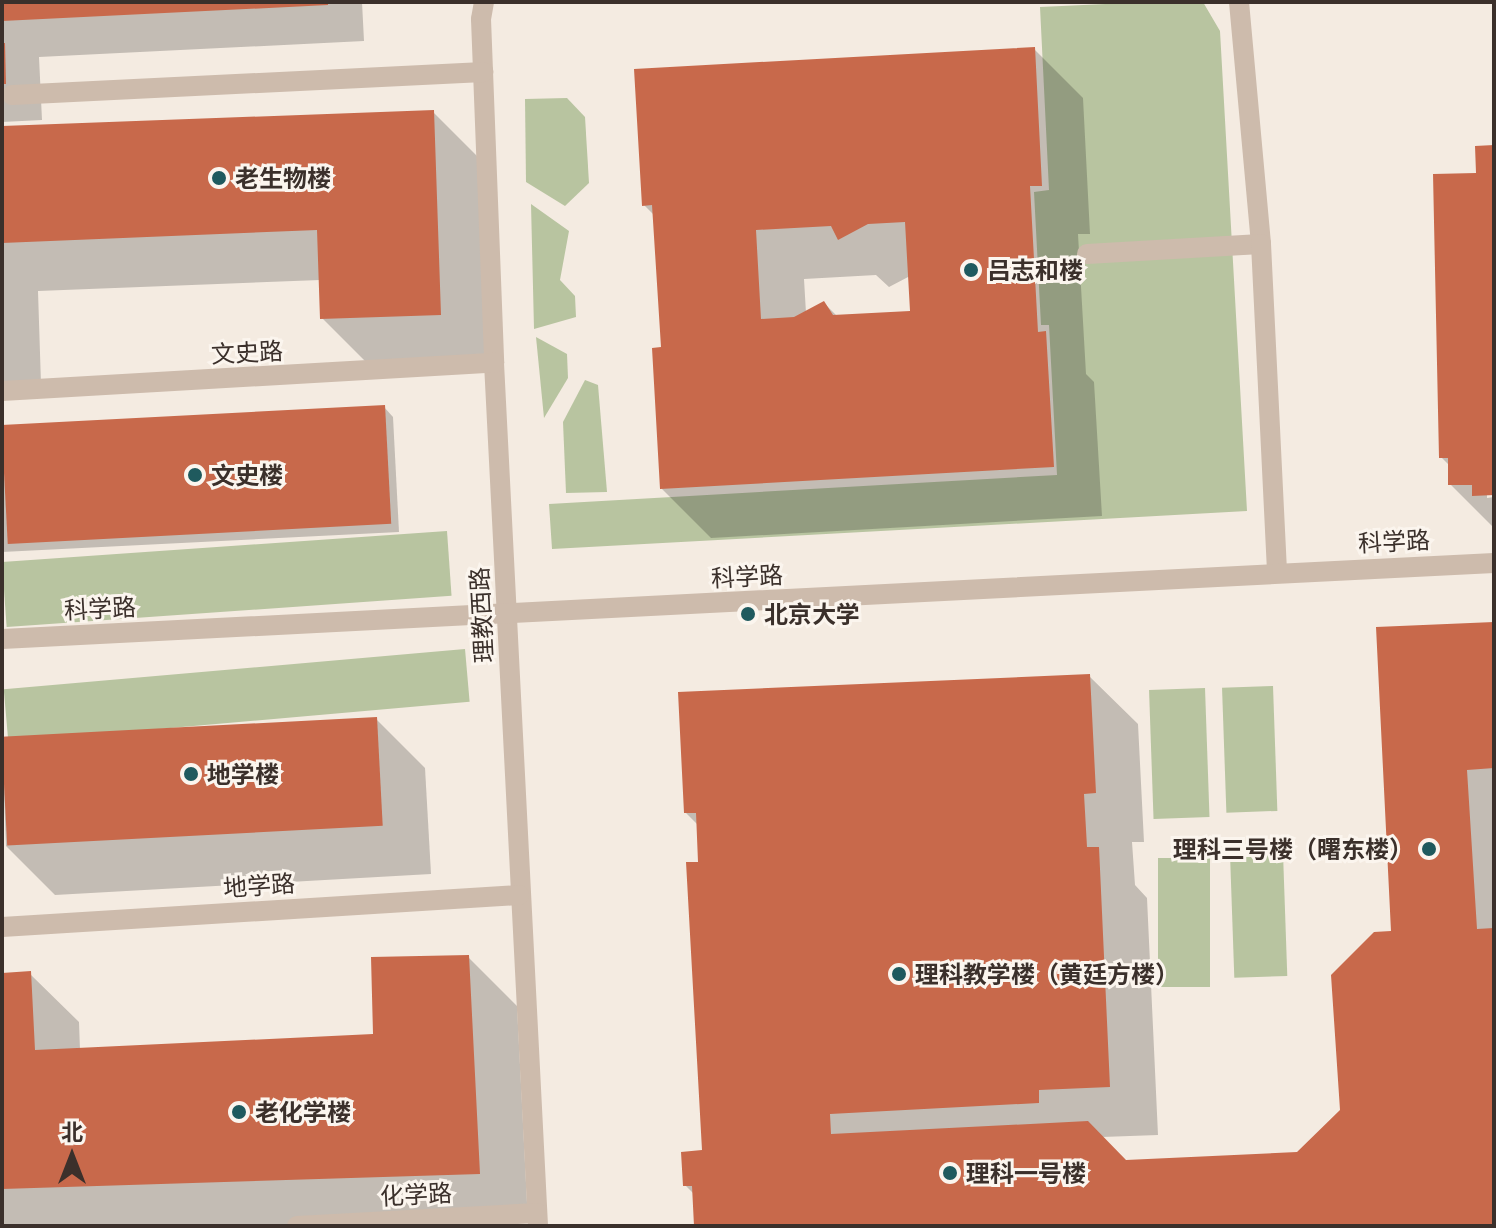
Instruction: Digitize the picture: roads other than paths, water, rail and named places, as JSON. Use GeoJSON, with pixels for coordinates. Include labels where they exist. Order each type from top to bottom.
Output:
{"type":"FeatureCollection","features":[{"type":"Feature","properties":{"kind":"street","name":"理教西路"},"geometry":{"type":"LineString","coordinates":[[484,2],[483,72],[494,363],[538,1220]]}},
{"type":"Feature","properties":{"kind":"street"},"geometry":{"type":"LineString","coordinates":[[1239,2],[1261,244],[1277,572]]}},
{"type":"Feature","properties":{"kind":"street"},"geometry":{"type":"LineString","coordinates":[[12,95],[483,72]]}},
{"type":"Feature","properties":{"kind":"street"},"geometry":{"type":"LineString","coordinates":[[1087,254],[1261,244]]}},
{"type":"Feature","properties":{"kind":"street","name":"文史路"},"geometry":{"type":"LineString","coordinates":[[2,391],[494,363]]}},
{"type":"Feature","properties":{"kind":"street","name":"科学路"},"geometry":{"type":"LineString","coordinates":[[2,639],[1494,563]]}},
{"type":"Feature","properties":{"kind":"street","name":"地学路"},"geometry":{"type":"LineString","coordinates":[[2,927],[519,895]]}},
{"type":"Feature","properties":{"kind":"street","name":"化学路"},"geometry":{"type":"LineString","coordinates":[[297,1226],[538,1220]]}},
{"type":"Feature","properties":{"kind":"place","name":"老生物楼"},"geometry":{"type":"Point","coordinates":[219,178]}},
{"type":"Feature","properties":{"kind":"place","name":"吕志和楼"},"geometry":{"type":"Point","coordinates":[971,270]}},
{"type":"Feature","properties":{"kind":"place","name":"文史楼"},"geometry":{"type":"Point","coordinates":[195,475]}},
{"type":"Feature","properties":{"kind":"place","name":"北京大学"},"geometry":{"type":"Point","coordinates":[748,614]}},
{"type":"Feature","properties":{"kind":"place","name":"地学楼"},"geometry":{"type":"Point","coordinates":[191,774]}},
{"type":"Feature","properties":{"kind":"place","name":"理科三号楼（曙东楼）"},"geometry":{"type":"Point","coordinates":[1429,849]}},
{"type":"Feature","properties":{"kind":"place","name":"理科教学楼（黄廷方楼）"},"geometry":{"type":"Point","coordinates":[899,974]}},
{"type":"Feature","properties":{"kind":"place","name":"老化学楼"},"geometry":{"type":"Point","coordinates":[239,1112]}},
{"type":"Feature","properties":{"kind":"place","name":"理科一号楼"},"geometry":{"type":"Point","coordinates":[950,1173]}}]}
